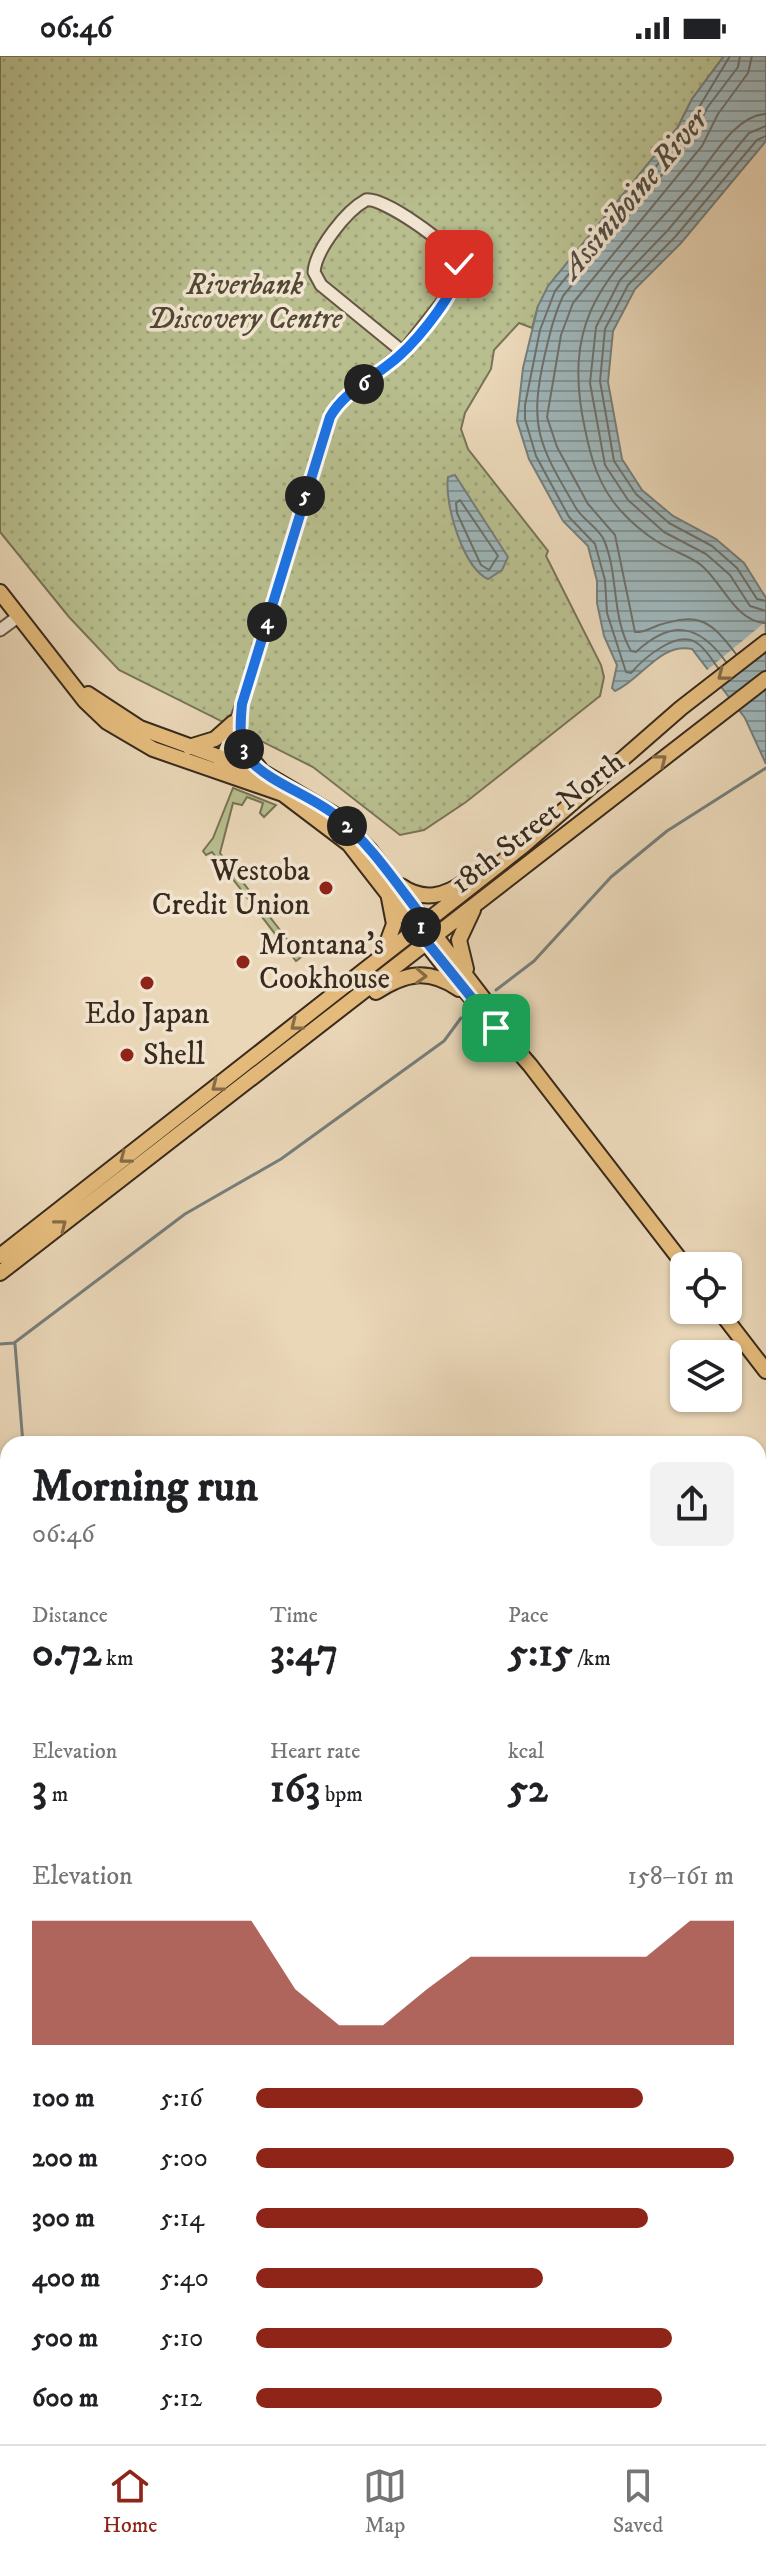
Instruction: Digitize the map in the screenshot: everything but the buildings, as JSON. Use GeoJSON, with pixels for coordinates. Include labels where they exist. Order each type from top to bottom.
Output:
{"type":"FeatureCollection","features":[{"type":"Feature","properties":{"kind":"main road"},"geometry":{"type":"LineString","coordinates":[[0,592],[96,712],[130,738],[224,766],[266,774]]}},
{"type":"Feature","properties":{"kind":"main road","name":"18th Street North"},"geometry":{"type":"LineString","coordinates":[[0,1256],[524,845],[681,708],[766,642]]}},
{"type":"Feature","properties":{"kind":"main road"},"geometry":{"type":"LineString","coordinates":[[62,670],[115,714],[299,803],[340,835],[380,873],[413,893],[438,895],[524,845]]}},
{"type":"Feature","properties":{"kind":"main road","name":"18th Street North"},"geometry":{"type":"LineString","coordinates":[[0,1273],[766,679]]}},
{"type":"Feature","properties":{"kind":"main road"},"geometry":{"type":"LineString","coordinates":[[187,747],[210,742],[236,725],[246,752],[266,774],[335,815],[422,926],[484,1015]]}},
{"type":"Feature","properties":{"kind":"main road"},"geometry":{"type":"LineString","coordinates":[[369,968],[385,952],[394,924],[380,873]]}},
{"type":"Feature","properties":{"kind":"main road"},"geometry":{"type":"LineString","coordinates":[[489,894],[469,915],[459,940],[462,960],[478,990],[530,1065],[674,1252]]}},
{"type":"Feature","properties":{"kind":"main road"},"geometry":{"type":"LineString","coordinates":[[431,939],[478,990]]}},
{"type":"Feature","properties":{"kind":"main road"},"geometry":{"type":"LineString","coordinates":[[283,1055],[406,976],[418,973],[441,979],[457,988],[530,1065]]}},
{"type":"Feature","properties":{"kind":"main road"},"geometry":{"type":"LineString","coordinates":[[730,1324],[766,1371]]}},
{"type":"Feature","properties":{"kind":"street"},"geometry":{"type":"LineString","coordinates":[[224,766],[330,417],[340,402],[403,352],[455,286],[459,264],[448,249],[378,200],[366,200],[336,231],[314,272],[326,290],[403,352]]}},
{"type":"Feature","properties":{"kind":"street"},"geometry":{"type":"LineString","coordinates":[[0,630],[19,616]]}},
{"type":"Feature","properties":{"kind":"green space","name":"Riverbank Discovery Centre"},"geometry":{"type":"Polygon","coordinates":[[[0,56],[724,56],[692,99],[678,127],[538,306],[532,328],[519,323],[494,350],[491,369],[465,413],[461,429],[468,449],[548,551],[546,556],[601,665],[604,677],[600,696],[466,802],[424,830],[400,835],[313,767],[119,670],[69,617],[0,532],[0,56]]]}},
{"type":"Feature","properties":{"kind":"green space"},"geometry":{"type":"Polygon","coordinates":[[[233,788],[276,805],[264,817],[260,813],[263,803],[247,797],[242,805],[233,803],[220,853],[294,948],[301,948],[305,954],[296,961],[212,852],[206,855],[203,851],[213,838],[233,788]]]}},
{"type":"Feature","properties":{"kind":"water","name":"Assiniboine River"},"geometry":{"type":"Polygon","coordinates":[[[724,56],[766,56],[766,141],[681,243],[635,289],[613,331],[608,382],[622,459],[642,490],[673,516],[716,539],[744,563],[766,598],[766,764],[745,718],[692,649],[670,651],[624,686],[615,691],[612,688],[617,665],[604,636],[597,603],[597,581],[588,546],[563,521],[529,459],[517,421],[523,368],[538,306],[548,286],[678,127],[692,99],[724,56]]]}},
{"type":"Feature","properties":{"kind":"water"},"geometry":{"type":"Polygon","coordinates":[[[455,475],[508,557],[502,570],[488,579],[471,562],[457,534],[448,488],[448,477],[455,475]]]}},
{"type":"Feature","properties":{"kind":"pier"},"geometry":{"type":"Polygon","coordinates":[[[764,623],[766,652],[719,689],[706,671],[764,623]]]}},
{"type":"Feature","properties":{"kind":"waterway"},"geometry":{"type":"LineString","coordinates":[[496,990],[534,961],[611,877],[667,831],[766,768]]}},
{"type":"Feature","properties":{"kind":"waterway"},"geometry":{"type":"LineString","coordinates":[[0,1344],[14,1343],[185,1214],[281,1159],[444,1041],[461,1018]]}},
{"type":"Feature","properties":{"kind":"waterway"},"geometry":{"type":"LineString","coordinates":[[15,1344],[22,1436]]}},
{"type":"Feature","properties":{"kind":"place","name":"Westoba Credit Union"},"geometry":{"type":"Point","coordinates":[326,888]}},
{"type":"Feature","properties":{"kind":"place","name":"Montana's Cookhouse"},"geometry":{"type":"Point","coordinates":[243,962]}},
{"type":"Feature","properties":{"kind":"place","name":"Edo Japan"},"geometry":{"type":"Point","coordinates":[147,983]}},
{"type":"Feature","properties":{"kind":"place","name":"Shell"},"geometry":{"type":"Point","coordinates":[127,1055]}},
{"type":"Feature","properties":{"kind":"route"},"geometry":{"type":"LineString","coordinates":[[459,264],[455,286],[408,347],[340,402],[330,417],[242,704],[239,727],[244,749],[254,764],[335,815],[369,849],[426,922],[417,930],[496,1028]]}}]}
